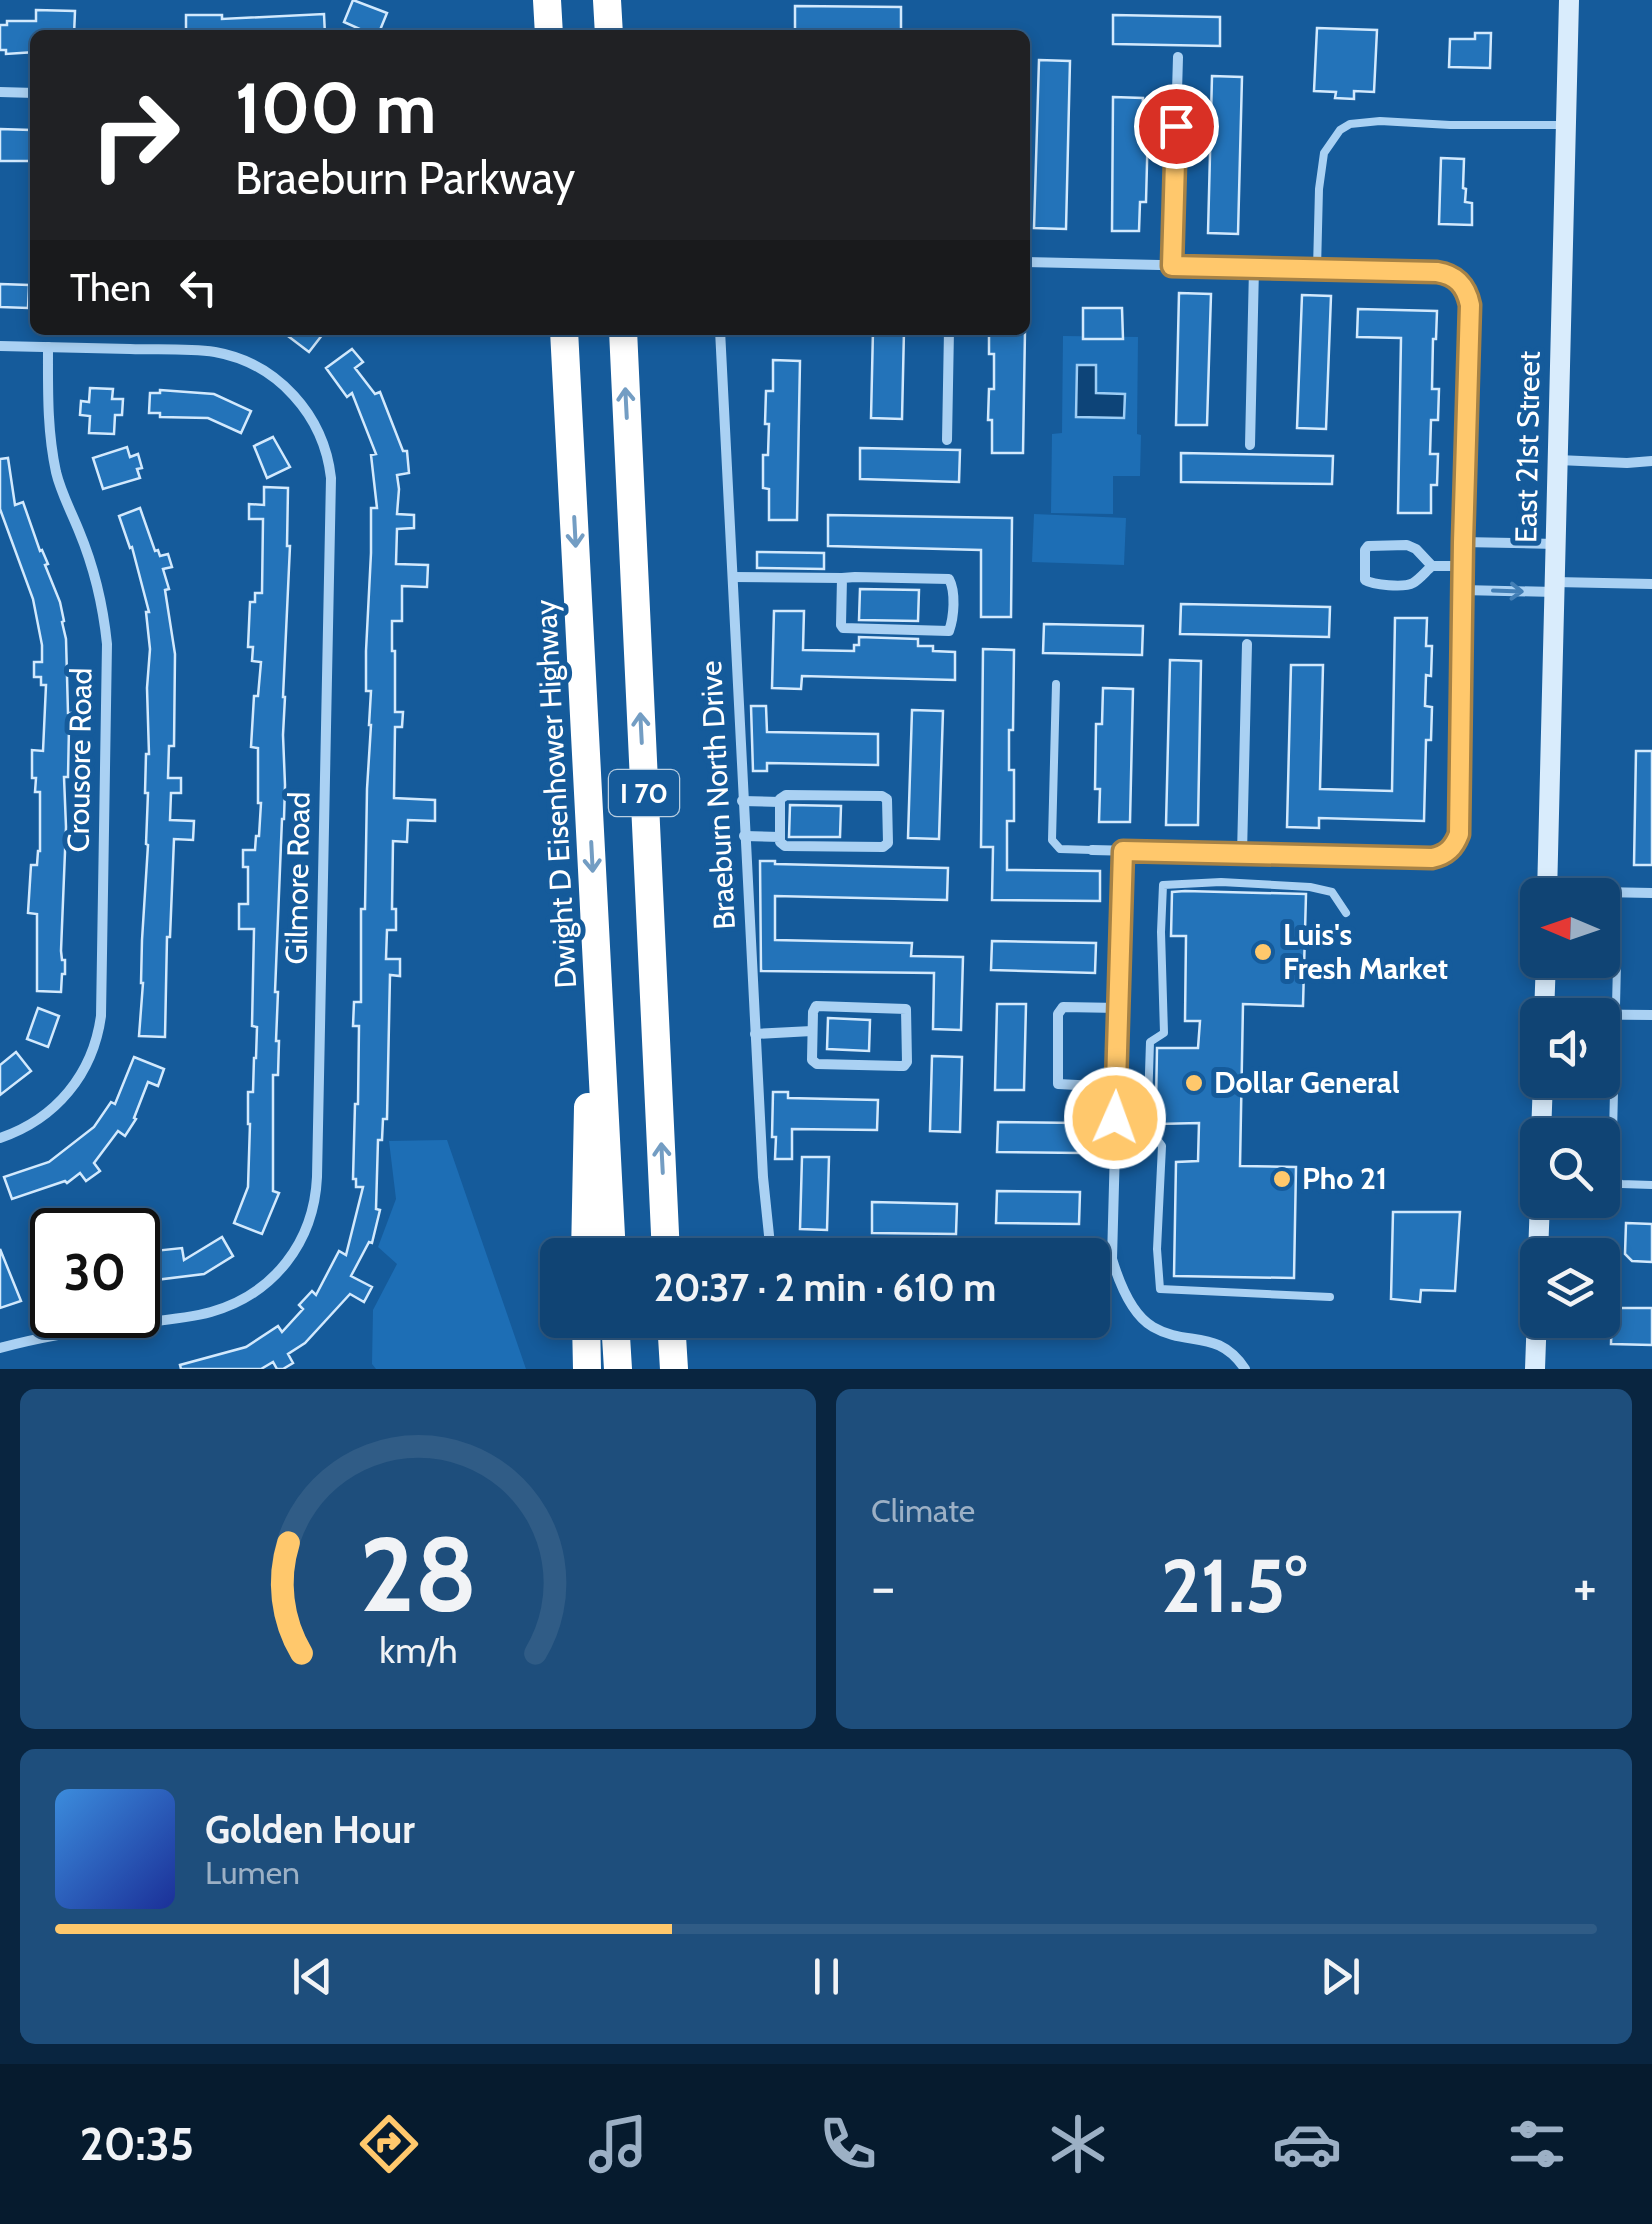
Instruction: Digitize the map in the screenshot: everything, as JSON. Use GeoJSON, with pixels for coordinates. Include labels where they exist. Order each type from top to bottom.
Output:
{"type":"FeatureCollection","features":[{"type":"Feature","properties":{"kind":"highway"},"geometry":{"type":"LineString","coordinates":[[547,0],[549,30]]}},
{"type":"Feature","properties":{"kind":"highway"},"geometry":{"type":"LineString","coordinates":[[607,0],[609,30]]}},
{"type":"Feature","properties":{"kind":"highway","name":"Dwight D Eisenhower Highway"},"geometry":{"type":"LineString","coordinates":[[564,335],[611,1238]]}},
{"type":"Feature","properties":{"kind":"highway","name":"I 70"},"geometry":{"type":"LineString","coordinates":[[622,335],[665,1238]]}},
{"type":"Feature","properties":{"kind":"highway"},"geometry":{"type":"LineString","coordinates":[[585,1238],[595,916]]}},
{"type":"Feature","properties":{"kind":"highway"},"geometry":{"type":"LineString","coordinates":[[586,1338],[586,1369]]}},
{"type":"Feature","properties":{"kind":"highway"},"geometry":{"type":"LineString","coordinates":[[616,1338],[618,1369]]}},
{"type":"Feature","properties":{"kind":"highway"},"geometry":{"type":"LineString","coordinates":[[672,1338],[674,1365]]}},
{"type":"Feature","properties":{"kind":"main road","name":"East 21st Street"},"geometry":{"type":"LineString","coordinates":[[1547,878],[1570,0]]}},
{"type":"Feature","properties":{"kind":"main road"},"geometry":{"type":"LineString","coordinates":[[1536,1369],[1537,1338]]}},
{"type":"Feature","properties":{"kind":"street"},"geometry":{"type":"LineString","coordinates":[[1172,266],[1178,57]]}},
{"type":"Feature","properties":{"kind":"street"},"geometry":{"type":"LineString","coordinates":[[0,92],[30,93]]}},
{"type":"Feature","properties":{"kind":"street"},"geometry":{"type":"LineString","coordinates":[[1030,262],[1317,269]]}},
{"type":"Feature","properties":{"kind":"street"},"geometry":{"type":"LineString","coordinates":[[1250,446],[1254,268]]}},
{"type":"Feature","properties":{"kind":"street","name":"East 21st Street"},"geometry":{"type":"LineString","coordinates":[[1242,854],[1432,858],[1450,850],[1459,834],[1468,293],[1460,282],[1437,272],[1317,269]]}},
{"type":"Feature","properties":{"kind":"street","name":"Braeburn North Drive"},"geometry":{"type":"LineString","coordinates":[[720,335],[742,801],[769,1238]]}},
{"type":"Feature","properties":{"kind":"street"},"geometry":{"type":"LineString","coordinates":[[947,440],[949,335]]}},
{"type":"Feature","properties":{"kind":"street"},"geometry":{"type":"LineString","coordinates":[[0,346],[48,347]]}},
{"type":"Feature","properties":{"kind":"street","name":"Gilmore Road"},"geometry":{"type":"LineString","coordinates":[[0,1348],[77,1331],[200,1315],[232,1305],[266,1285],[293,1256],[306,1232],[316,1193],[329,462],[309,414],[286,388],[260,368],[236,358],[202,350],[48,347]]}},
{"type":"Feature","properties":{"kind":"street","name":"Crousore Road"},"geometry":{"type":"LineString","coordinates":[[0,1138],[40,1119],[70,1091],[91,1056],[101,1016],[107,644],[98,587],[63,495],[53,456],[47,408],[48,347]]}},
{"type":"Feature","properties":{"kind":"street"},"geometry":{"type":"LineString","coordinates":[[1558,460],[1652,461]]}},
{"type":"Feature","properties":{"kind":"street"},"geometry":{"type":"LineString","coordinates":[[1463,542],[1556,544]]}},
{"type":"Feature","properties":{"kind":"street"},"geometry":{"type":"LineString","coordinates":[[1432,566],[1410,546],[1371,545],[1365,550],[1364,574],[1369,583],[1411,584],[1432,566],[1462,566]]}},
{"type":"Feature","properties":{"kind":"street"},"geometry":{"type":"LineString","coordinates":[[732,577],[842,578],[948,580],[952,585],[952,625],[945,632],[846,629],[841,625],[842,578]]}},
{"type":"Feature","properties":{"kind":"street"},"geometry":{"type":"LineString","coordinates":[[1462,590],[1652,584]]}},
{"type":"Feature","properties":{"kind":"street"},"geometry":{"type":"LineString","coordinates":[[1092,850],[1242,854],[1247,644]]}},
{"type":"Feature","properties":{"kind":"street"},"geometry":{"type":"LineString","coordinates":[[786,795],[882,796],[888,803],[888,843],[884,847],[784,846],[780,837],[780,802],[786,795]]}},
{"type":"Feature","properties":{"kind":"street"},"geometry":{"type":"LineString","coordinates":[[742,801],[780,802]]}},
{"type":"Feature","properties":{"kind":"street"},"geometry":{"type":"LineString","coordinates":[[744,836],[780,837]]}},
{"type":"Feature","properties":{"kind":"street"},"geometry":{"type":"LineString","coordinates":[[1123,851],[1111,1254],[1121,1284],[1148,1324],[1162,1332],[1222,1346],[1245,1369]]}},
{"type":"Feature","properties":{"kind":"street"},"geometry":{"type":"LineString","coordinates":[[1620,893],[1652,893]]}},
{"type":"Feature","properties":{"kind":"street"},"geometry":{"type":"LineString","coordinates":[[818,1005],[904,1008],[908,1012],[906,1062],[900,1066],[817,1064],[812,1060],[812,1031],[813,1012],[818,1005]]}},
{"type":"Feature","properties":{"kind":"street"},"geometry":{"type":"LineString","coordinates":[[1116,1088],[1058,1084],[1058,1014],[1063,1007],[1119,1008]]}},
{"type":"Feature","properties":{"kind":"street"},"geometry":{"type":"LineString","coordinates":[[1620,1014],[1652,1014]]}},
{"type":"Feature","properties":{"kind":"street"},"geometry":{"type":"LineString","coordinates":[[755,1034],[812,1031]]}},
{"type":"Feature","properties":{"kind":"lane"},"geometry":{"type":"LineString","coordinates":[[1317,269],[1324,154],[1340,130],[1350,124],[1380,121],[1566,125]]}},
{"type":"Feature","properties":{"kind":"lane"},"geometry":{"type":"LineString","coordinates":[[1056,684],[1052,840],[1060,849],[1092,850]]}},
{"type":"Feature","properties":{"kind":"lane"},"geometry":{"type":"LineString","coordinates":[[1330,1297],[1160,1289],[1162,1146],[1150,1130],[1150,1042],[1164,1033],[1163,886],[1222,882],[1310,887],[1332,892],[1346,913]]}},
{"type":"Feature","properties":{"kind":"lane"},"geometry":{"type":"LineString","coordinates":[[1613,1098],[1612,1177],[1620,1184],[1652,1185]]}},
{"type":"Feature","properties":{"kind":"shaded area"},"geometry":{"type":"Polygon","coordinates":[[[1063,336],[1138,337],[1140,476],[1113,476],[1113,514],[1051,513],[1052,434],[1062,433],[1063,336]]]}},
{"type":"Feature","properties":{"kind":"shaded area"},"geometry":{"type":"Polygon","coordinates":[[[1077,365],[1096,365],[1096,393],[1125,394],[1124,418],[1076,417],[1077,365]]]}},
{"type":"Feature","properties":{"kind":"shaded area"},"geometry":{"type":"Polygon","coordinates":[[[1034,514],[1126,518],[1124,565],[1032,562],[1034,514]]]}},
{"type":"Feature","properties":{"kind":"shaded area"},"geometry":{"type":"Polygon","coordinates":[[[447,1140],[526,1369],[376,1369],[372,1364],[373,1310],[397,1264],[378,1247],[396,1199],[389,1141],[447,1140]]]}},
{"type":"Feature","properties":{"kind":"building"},"geometry":{"type":"Polygon","coordinates":[[[353,0],[387,13],[380,30],[360,30],[344,22],[353,0]]]}},
{"type":"Feature","properties":{"kind":"building"},"geometry":{"type":"Polygon","coordinates":[[[795,6],[901,7],[901,30],[795,30],[795,6]]]}},
{"type":"Feature","properties":{"kind":"building"},"geometry":{"type":"Polygon","coordinates":[[[36,10],[75,11],[74,30],[30,30],[30,52],[6,54],[6,50],[0,50],[0,25],[7,25],[7,21],[36,21],[36,10]]]}},
{"type":"Feature","properties":{"kind":"building"},"geometry":{"type":"Polygon","coordinates":[[[324,14],[325,30],[186,30],[186,15],[222,15],[222,19],[324,14]]]}},
{"type":"Feature","properties":{"kind":"building"},"geometry":{"type":"Polygon","coordinates":[[[1113,15],[1220,17],[1220,46],[1113,44],[1113,15]]]}},
{"type":"Feature","properties":{"kind":"building"},"geometry":{"type":"Polygon","coordinates":[[[1317,28],[1377,30],[1374,92],[1354,91],[1354,99],[1335,98],[1336,92],[1314,91],[1317,28]]]}},
{"type":"Feature","properties":{"kind":"building"},"geometry":{"type":"Polygon","coordinates":[[[1475,33],[1491,33],[1490,68],[1449,67],[1450,39],[1475,39],[1475,33]]]}},
{"type":"Feature","properties":{"kind":"building"},"geometry":{"type":"Polygon","coordinates":[[[1039,60],[1070,61],[1066,229],[1034,228],[1039,60]]]}},
{"type":"Feature","properties":{"kind":"building"},"geometry":{"type":"Polygon","coordinates":[[[1212,76],[1242,77],[1238,234],[1208,233],[1212,76]]]}},
{"type":"Feature","properties":{"kind":"building"},"geometry":{"type":"Polygon","coordinates":[[[1113,97],[1143,98],[1142,125],[1148,125],[1146,202],[1140,202],[1139,231],[1112,231],[1113,97]]]}},
{"type":"Feature","properties":{"kind":"building"},"geometry":{"type":"Polygon","coordinates":[[[0,129],[30,130],[30,161],[0,161],[0,129]]]}},
{"type":"Feature","properties":{"kind":"building"},"geometry":{"type":"Polygon","coordinates":[[[1441,158],[1464,159],[1463,188],[1465,202],[1472,203],[1472,225],[1439,224],[1441,158]]]}},
{"type":"Feature","properties":{"kind":"building"},"geometry":{"type":"Polygon","coordinates":[[[0,284],[29,285],[28,308],[0,307],[0,284]]]}},
{"type":"Feature","properties":{"kind":"building"},"geometry":{"type":"Polygon","coordinates":[[[1179,293],[1211,294],[1207,425],[1176,425],[1179,293]]]}},
{"type":"Feature","properties":{"kind":"building"},"geometry":{"type":"Polygon","coordinates":[[[1302,295],[1331,296],[1326,429],[1297,428],[1302,295]]]}},
{"type":"Feature","properties":{"kind":"building"},"geometry":{"type":"Polygon","coordinates":[[[1083,308],[1122,308],[1123,339],[1083,339],[1083,308]]]}},
{"type":"Feature","properties":{"kind":"building"},"geometry":{"type":"Polygon","coordinates":[[[1358,309],[1437,311],[1432,389],[1439,389],[1438,420],[1431,420],[1430,454],[1438,454],[1437,485],[1431,485],[1431,513],[1398,513],[1401,338],[1357,337],[1358,309]]]}},
{"type":"Feature","properties":{"kind":"building"},"geometry":{"type":"Polygon","coordinates":[[[287,335],[322,335],[309,352],[287,335]]]}},
{"type":"Feature","properties":{"kind":"building"},"geometry":{"type":"Polygon","coordinates":[[[873,335],[904,335],[902,419],[871,418],[873,335]]]}},
{"type":"Feature","properties":{"kind":"building"},"geometry":{"type":"Polygon","coordinates":[[[989,335],[1025,335],[1023,453],[992,453],[992,420],[988,420],[989,389],[994,389],[994,354],[989,354],[989,335]]]}},
{"type":"Feature","properties":{"kind":"building"},"geometry":{"type":"Polygon","coordinates":[[[352,349],[363,362],[355,368],[375,394],[380,392],[403,451],[407,451],[409,473],[397,475],[397,514],[414,515],[414,528],[397,529],[396,564],[428,565],[427,587],[402,586],[402,621],[392,621],[395,712],[403,712],[402,727],[395,727],[394,798],[435,800],[435,821],[408,820],[407,842],[393,841],[392,909],[396,909],[396,930],[387,930],[386,959],[400,959],[400,976],[390,975],[387,1119],[383,1119],[382,1140],[378,1140],[376,1209],[380,1210],[372,1243],[369,1242],[351,1276],[372,1287],[364,1302],[350,1294],[305,1343],[288,1354],[293,1363],[283,1369],[277,1369],[273,1362],[261,1369],[181,1369],[180,1365],[246,1347],[278,1326],[282,1332],[303,1309],[299,1305],[312,1291],[316,1295],[339,1251],[346,1255],[363,1187],[356,1187],[353,1179],[359,1026],[353,1026],[354,1002],[361,1002],[361,909],[365,909],[371,725],[366,651],[371,508],[377,508],[371,455],[376,454],[352,393],[347,397],[326,368],[352,349]]]}},
{"type":"Feature","properties":{"kind":"building"},"geometry":{"type":"Polygon","coordinates":[[[773,360],[800,361],[797,520],[769,520],[769,489],[763,488],[763,455],[768,455],[769,424],[765,424],[766,391],[773,391],[773,360]]]}},
{"type":"Feature","properties":{"kind":"building"},"geometry":{"type":"Polygon","coordinates":[[[90,388],[113,389],[112,399],[123,399],[122,415],[115,415],[114,434],[89,433],[90,416],[80,415],[81,401],[89,402],[90,388]]]}},
{"type":"Feature","properties":{"kind":"building"},"geometry":{"type":"Polygon","coordinates":[[[160,390],[214,394],[251,411],[241,433],[208,418],[160,417],[160,413],[149,413],[150,393],[160,390]]]}},
{"type":"Feature","properties":{"kind":"building"},"geometry":{"type":"Polygon","coordinates":[[[273,437],[290,467],[267,478],[254,446],[273,437]]]}},
{"type":"Feature","properties":{"kind":"building"},"geometry":{"type":"Polygon","coordinates":[[[127,447],[130,457],[138,454],[140,478],[103,489],[93,458],[127,447]]]}},
{"type":"Feature","properties":{"kind":"building"},"geometry":{"type":"Polygon","coordinates":[[[860,448],[960,450],[959,482],[860,479],[860,448]]]}},
{"type":"Feature","properties":{"kind":"building"},"geometry":{"type":"Polygon","coordinates":[[[1181,453],[1333,456],[1332,484],[1181,482],[1181,453]]]}},
{"type":"Feature","properties":{"kind":"building"},"geometry":{"type":"Polygon","coordinates":[[[8,458],[15,505],[23,502],[48,564],[45,565],[60,602],[66,639],[68,713],[72,713],[72,727],[68,777],[64,777],[61,951],[65,974],[61,992],[37,991],[37,914],[28,913],[31,865],[37,865],[40,851],[40,792],[35,792],[36,778],[32,778],[32,750],[43,751],[46,685],[41,685],[41,677],[34,677],[34,662],[42,662],[42,645],[33,599],[0,509],[0,459],[8,458]]]}},
{"type":"Feature","properties":{"kind":"building"},"geometry":{"type":"Polygon","coordinates":[[[264,487],[288,488],[290,546],[283,697],[284,819],[275,992],[278,1075],[273,1075],[273,1191],[279,1193],[262,1234],[234,1223],[248,1187],[248,1092],[253,1092],[256,1058],[257,1027],[252,1026],[254,929],[239,929],[239,904],[248,904],[248,867],[243,867],[243,850],[255,850],[261,803],[258,748],[251,747],[261,662],[252,661],[253,647],[248,647],[250,602],[255,602],[255,593],[262,593],[263,519],[249,519],[249,504],[264,505],[264,487]]]}},
{"type":"Feature","properties":{"kind":"building"},"geometry":{"type":"Polygon","coordinates":[[[140,508],[155,551],[160,556],[168,554],[172,567],[163,569],[169,589],[165,590],[175,654],[174,746],[169,746],[168,778],[181,778],[181,793],[171,793],[170,820],[194,821],[193,840],[174,839],[165,1037],[139,1036],[148,845],[145,793],[149,754],[149,612],[132,547],[119,516],[140,508]]]}},
{"type":"Feature","properties":{"kind":"building"},"geometry":{"type":"Polygon","coordinates":[[[828,515],[1012,518],[1011,617],[981,617],[981,550],[828,546],[828,515]]]}},
{"type":"Feature","properties":{"kind":"building"},"geometry":{"type":"Polygon","coordinates":[[[757,552],[824,553],[824,569],[757,568],[757,552]]]}},
{"type":"Feature","properties":{"kind":"building"},"geometry":{"type":"Polygon","coordinates":[[[860,589],[919,590],[918,621],[859,620],[860,589]]]}},
{"type":"Feature","properties":{"kind":"building"},"geometry":{"type":"Polygon","coordinates":[[[1181,604],[1330,607],[1329,637],[1180,634],[1181,604]]]}},
{"type":"Feature","properties":{"kind":"building"},"geometry":{"type":"Polygon","coordinates":[[[774,611],[804,611],[803,650],[854,651],[859,637],[918,639],[918,646],[955,652],[955,680],[802,676],[801,689],[772,688],[774,611]]]}},
{"type":"Feature","properties":{"kind":"building"},"geometry":{"type":"Polygon","coordinates":[[[1395,618],[1427,618],[1426,646],[1432,646],[1431,676],[1426,675],[1425,706],[1432,707],[1431,740],[1426,740],[1424,821],[1319,818],[1319,828],[1287,827],[1291,665],[1323,665],[1320,789],[1392,791],[1395,618]]]}},
{"type":"Feature","properties":{"kind":"building"},"geometry":{"type":"Polygon","coordinates":[[[1044,624],[1143,626],[1142,655],[1043,653],[1044,624]]]}},
{"type":"Feature","properties":{"kind":"building"},"geometry":{"type":"Polygon","coordinates":[[[983,649],[1014,650],[1009,770],[1014,770],[1014,821],[1007,821],[1007,870],[1100,871],[1100,901],[992,900],[993,847],[981,847],[983,649]]]}},
{"type":"Feature","properties":{"kind":"building"},"geometry":{"type":"Polygon","coordinates":[[[1170,660],[1201,661],[1198,825],[1166,825],[1170,660]]]}},
{"type":"Feature","properties":{"kind":"building"},"geometry":{"type":"Polygon","coordinates":[[[1103,688],[1133,689],[1130,822],[1099,822],[1096,724],[1102,724],[1103,688]]]}},
{"type":"Feature","properties":{"kind":"building"},"geometry":{"type":"Polygon","coordinates":[[[751,706],[766,706],[767,732],[878,734],[878,765],[767,763],[767,771],[753,771],[751,706]]]}},
{"type":"Feature","properties":{"kind":"building"},"geometry":{"type":"Polygon","coordinates":[[[912,710],[943,711],[939,839],[908,838],[912,710]]]}},
{"type":"Feature","properties":{"kind":"building"},"geometry":{"type":"Polygon","coordinates":[[[1636,751],[1652,751],[1652,865],[1634,865],[1636,751]]]}},
{"type":"Feature","properties":{"kind":"building"},"geometry":{"type":"Polygon","coordinates":[[[790,805],[841,806],[840,837],[789,837],[790,805]]]}},
{"type":"Feature","properties":{"kind":"building"},"geometry":{"type":"Polygon","coordinates":[[[760,861],[948,868],[947,900],[775,896],[775,940],[912,943],[911,956],[963,957],[961,1030],[933,1029],[934,973],[761,971],[760,861]]]}},
{"type":"Feature","properties":{"kind":"building"},"geometry":{"type":"Polygon","coordinates":[[[1172,892],[1306,894],[1303,1006],[1243,1004],[1240,1166],[1296,1167],[1294,1278],[1174,1276],[1176,1162],[1198,1161],[1199,1123],[1157,1124],[1157,1048],[1198,1048],[1200,1021],[1185,1021],[1186,936],[1171,936],[1172,892]]]}},
{"type":"Feature","properties":{"kind":"building"},"geometry":{"type":"Polygon","coordinates":[[[992,941],[1096,943],[1095,973],[991,970],[992,941]]]}},
{"type":"Feature","properties":{"kind":"building"},"geometry":{"type":"Polygon","coordinates":[[[997,1004],[1026,1004],[1024,1090],[995,1090],[997,1004]]]}},
{"type":"Feature","properties":{"kind":"building"},"geometry":{"type":"Polygon","coordinates":[[[38,1008],[59,1016],[48,1047],[27,1039],[38,1008]]]}},
{"type":"Feature","properties":{"kind":"building"},"geometry":{"type":"Polygon","coordinates":[[[828,1018],[870,1020],[869,1051],[827,1049],[828,1018]]]}},
{"type":"Feature","properties":{"kind":"building"},"geometry":{"type":"Polygon","coordinates":[[[16,1052],[31,1071],[0,1095],[0,1065],[16,1052]]]}},
{"type":"Feature","properties":{"kind":"building"},"geometry":{"type":"Polygon","coordinates":[[[932,1056],[962,1057],[960,1132],[930,1131],[932,1056]]]}},
{"type":"Feature","properties":{"kind":"building"},"geometry":{"type":"Polygon","coordinates":[[[134,1057],[164,1069],[158,1086],[148,1082],[136,1119],[125,1136],[118,1131],[94,1163],[100,1171],[86,1181],[80,1173],[67,1183],[12,1199],[4,1177],[49,1162],[94,1127],[111,1102],[115,1104],[134,1057]]]}},
{"type":"Feature","properties":{"kind":"building"},"geometry":{"type":"Polygon","coordinates":[[[773,1092],[788,1092],[788,1098],[878,1100],[877,1130],[792,1129],[792,1159],[775,1159],[773,1092]]]}},
{"type":"Feature","properties":{"kind":"building"},"geometry":{"type":"Polygon","coordinates":[[[998,1122],[1081,1123],[1081,1153],[997,1152],[998,1122]]]}},
{"type":"Feature","properties":{"kind":"building"},"geometry":{"type":"Polygon","coordinates":[[[802,1157],[829,1157],[827,1230],[800,1229],[802,1157]]]}},
{"type":"Feature","properties":{"kind":"building"},"geometry":{"type":"Polygon","coordinates":[[[997,1191],[1080,1192],[1079,1224],[996,1223],[997,1191]]]}},
{"type":"Feature","properties":{"kind":"building"},"geometry":{"type":"Polygon","coordinates":[[[872,1202],[957,1204],[956,1234],[872,1233],[872,1202]]]}},
{"type":"Feature","properties":{"kind":"building"},"geometry":{"type":"Polygon","coordinates":[[[1393,1212],[1460,1212],[1455,1291],[1421,1290],[1420,1302],[1391,1299],[1393,1212]]]}},
{"type":"Feature","properties":{"kind":"building"},"geometry":{"type":"Polygon","coordinates":[[[1626,1223],[1652,1224],[1652,1262],[1632,1261],[1625,1254],[1626,1223]]]}},
{"type":"Feature","properties":{"kind":"building"},"geometry":{"type":"Polygon","coordinates":[[[222,1237],[233,1256],[204,1274],[160,1279],[160,1250],[182,1248],[184,1260],[222,1237]]]}},
{"type":"Feature","properties":{"kind":"building"},"geometry":{"type":"Polygon","coordinates":[[[0,1249],[21,1301],[0,1308],[0,1249]]]}},
{"type":"Feature","properties":{"kind":"building"},"geometry":{"type":"Polygon","coordinates":[[[1620,1308],[1652,1308],[1652,1345],[1611,1344],[1611,1338],[1620,1338],[1620,1308]]]}},
{"type":"Feature","properties":{"kind":"place","name":"Luis's Fresh Market"},"geometry":{"type":"Point","coordinates":[1263,952]}},
{"type":"Feature","properties":{"kind":"place","name":"Dollar General"},"geometry":{"type":"Point","coordinates":[1194,1083]}},
{"type":"Feature","properties":{"kind":"place","name":"Pho 21"},"geometry":{"type":"Point","coordinates":[1282,1179]}},
{"type":"Feature","properties":{"kind":"route"},"geometry":{"type":"LineString","coordinates":[[1115,1118],[1123,851],[1432,858],[1450,850],[1459,834],[1468,293],[1454,277],[1437,272],[1172,266],[1176,126]]}}]}
